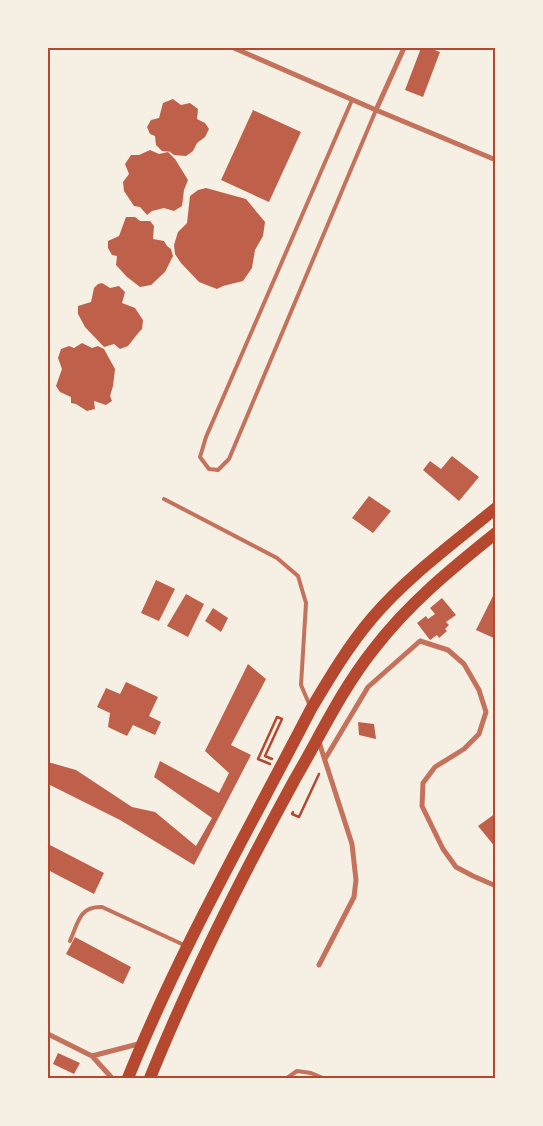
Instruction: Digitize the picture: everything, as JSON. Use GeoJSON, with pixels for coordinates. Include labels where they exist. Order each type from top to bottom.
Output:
{"type":"FeatureCollection","features":[{"type":"Feature","properties":{"kind":"main road"},"geometry":{"type":"LineString","coordinates":[[128,1078],[142,1043],[211,900],[311,708],[348,649],[374,616],[425,567],[496,508]]}},
{"type":"Feature","properties":{"kind":"main road"},"geometry":{"type":"LineString","coordinates":[[150,1078],[213,938],[277,812],[362,664],[410,606],[437,581],[496,533]]}},
{"type":"Feature","properties":{"kind":"street"},"geometry":{"type":"LineString","coordinates":[[234,48],[496,160]]}},
{"type":"Feature","properties":{"kind":"street"},"geometry":{"type":"LineString","coordinates":[[376,110],[404,48]]}},
{"type":"Feature","properties":{"kind":"street"},"geometry":{"type":"LineString","coordinates":[[326,759],[368,688],[412,648],[420,641],[448,650],[464,664],[472,676],[486,712],[479,734],[464,749],[436,767],[423,783],[422,806],[443,849],[456,867],[496,886]]}},
{"type":"Feature","properties":{"kind":"street"},"geometry":{"type":"LineString","coordinates":[[318,739],[352,844],[356,880],[354,897],[319,965]]}},
{"type":"Feature","properties":{"kind":"street"},"geometry":{"type":"LineString","coordinates":[[48,1034],[92,1056],[112,1078]]}},
{"type":"Feature","properties":{"kind":"street"},"geometry":{"type":"LineString","coordinates":[[92,1056],[142,1043]]}},
{"type":"Feature","properties":{"kind":"lane"},"geometry":{"type":"LineString","coordinates":[[352,100],[206,437],[200,457],[209,469],[218,470],[229,459],[376,110]]}},
{"type":"Feature","properties":{"kind":"lane"},"geometry":{"type":"LineString","coordinates":[[164,500],[277,558],[298,576],[306,603],[301,685],[311,708]]}},
{"type":"Feature","properties":{"kind":"lane"},"geometry":{"type":"LineString","coordinates":[[70,941],[82,913],[91,907],[102,907],[188,947]]}},
{"type":"Feature","properties":{"kind":"lane"},"geometry":{"type":"LineString","coordinates":[[287,1078],[297,1071],[311,1073],[323,1078]]}},
{"type":"Feature","properties":{"kind":"building"},"geometry":{"type":"Polygon","coordinates":[[[421,48],[429,48],[440,52],[423,97],[405,90],[421,48]]]}},
{"type":"Feature","properties":{"kind":"building"},"geometry":{"type":"Polygon","coordinates":[[[173,99],[181,105],[190,103],[198,109],[197,119],[205,123],[209,129],[205,137],[186,156],[162,151],[156,145],[155,136],[150,134],[147,127],[151,120],[159,118],[163,103],[173,99]]]}},
{"type":"Feature","properties":{"kind":"building"},"geometry":{"type":"Polygon","coordinates":[[[253,110],[301,132],[269,202],[221,180],[253,110]]]}},
{"type":"Feature","properties":{"kind":"building"},"geometry":{"type":"Polygon","coordinates":[[[150,150],[159,154],[168,152],[175,159],[188,180],[184,190],[182,206],[174,211],[164,208],[152,211],[147,215],[140,207],[134,206],[124,191],[123,182],[129,174],[125,164],[131,155],[139,155],[150,150]]]}},
{"type":"Feature","properties":{"kind":"building"},"geometry":{"type":"Polygon","coordinates":[[[206,188],[246,199],[265,222],[263,236],[255,250],[252,268],[243,281],[217,289],[199,282],[181,263],[175,254],[174,245],[178,232],[187,223],[190,196],[198,190],[206,188]]]}},
{"type":"Feature","properties":{"kind":"building"},"geometry":{"type":"Polygon","coordinates":[[[126,217],[135,217],[140,221],[150,221],[154,226],[153,239],[164,241],[171,249],[173,256],[165,272],[151,285],[140,287],[127,277],[116,265],[117,256],[112,255],[108,248],[108,241],[119,236],[126,217]]]}},
{"type":"Feature","properties":{"kind":"building"},"geometry":{"type":"Polygon","coordinates":[[[102,283],[110,288],[119,286],[125,292],[122,303],[135,308],[143,320],[142,329],[128,346],[120,349],[114,344],[104,347],[85,327],[78,314],[78,306],[91,302],[94,288],[102,283]]]}},
{"type":"Feature","properties":{"kind":"building"},"geometry":{"type":"Polygon","coordinates":[[[82,343],[92,348],[98,346],[104,349],[115,369],[110,396],[112,401],[106,405],[94,401],[95,409],[87,411],[71,403],[71,397],[60,392],[56,386],[62,369],[58,358],[61,349],[69,346],[74,348],[82,343]]]}},
{"type":"Feature","properties":{"kind":"building"},"geometry":{"type":"Polygon","coordinates":[[[452,456],[479,477],[459,501],[423,470],[430,461],[441,469],[452,456]]]}},
{"type":"Feature","properties":{"kind":"building"},"geometry":{"type":"Polygon","coordinates":[[[369,496],[391,511],[373,533],[352,518],[369,496]]]}},
{"type":"Feature","properties":{"kind":"building"},"geometry":{"type":"Polygon","coordinates":[[[156,580],[175,589],[159,621],[141,613],[156,580]]]}},
{"type":"Feature","properties":{"kind":"building"},"geometry":{"type":"Polygon","coordinates":[[[496,590],[496,639],[476,630],[496,590]]]}},
{"type":"Feature","properties":{"kind":"building"},"geometry":{"type":"Polygon","coordinates":[[[186,594],[204,604],[188,637],[167,626],[186,594]]]}},
{"type":"Feature","properties":{"kind":"building"},"geometry":{"type":"Polygon","coordinates":[[[442,598],[456,615],[446,622],[449,625],[445,629],[447,631],[439,638],[437,635],[430,640],[417,623],[426,616],[428,619],[435,614],[430,608],[442,598]]]}},
{"type":"Feature","properties":{"kind":"building"},"geometry":{"type":"Polygon","coordinates":[[[213,608],[228,618],[221,632],[205,621],[213,608]]]}},
{"type":"Feature","properties":{"kind":"building"},"geometry":{"type":"Polygon","coordinates":[[[248,664],[266,679],[231,745],[251,755],[194,865],[120,820],[48,784],[48,762],[76,770],[132,807],[155,812],[196,846],[212,818],[154,777],[160,761],[219,793],[229,773],[205,751],[248,664]]]}},
{"type":"Feature","properties":{"kind":"building"},"geometry":{"type":"Polygon","coordinates":[[[126,682],[158,697],[149,716],[161,722],[155,735],[133,725],[127,736],[108,727],[110,713],[97,707],[106,688],[120,694],[126,682]]]}},
{"type":"Feature","properties":{"kind":"building"},"geometry":{"type":"Polygon","coordinates":[[[358,722],[374,724],[376,739],[359,735],[358,722]]]}},
{"type":"Feature","properties":{"kind":"building"},"geometry":{"type":"Polygon","coordinates":[[[496,813],[496,848],[478,826],[496,813]]]}},
{"type":"Feature","properties":{"kind":"building"},"geometry":{"type":"Polygon","coordinates":[[[48,844],[104,873],[94,894],[48,870],[48,844]]]}},
{"type":"Feature","properties":{"kind":"building"},"geometry":{"type":"Polygon","coordinates":[[[75,937],[131,967],[123,984],[66,954],[75,937]]]}},
{"type":"Feature","properties":{"kind":"building"},"geometry":{"type":"Polygon","coordinates":[[[58,1053],[80,1063],[74,1074],[53,1064],[58,1053]]]}}]}
